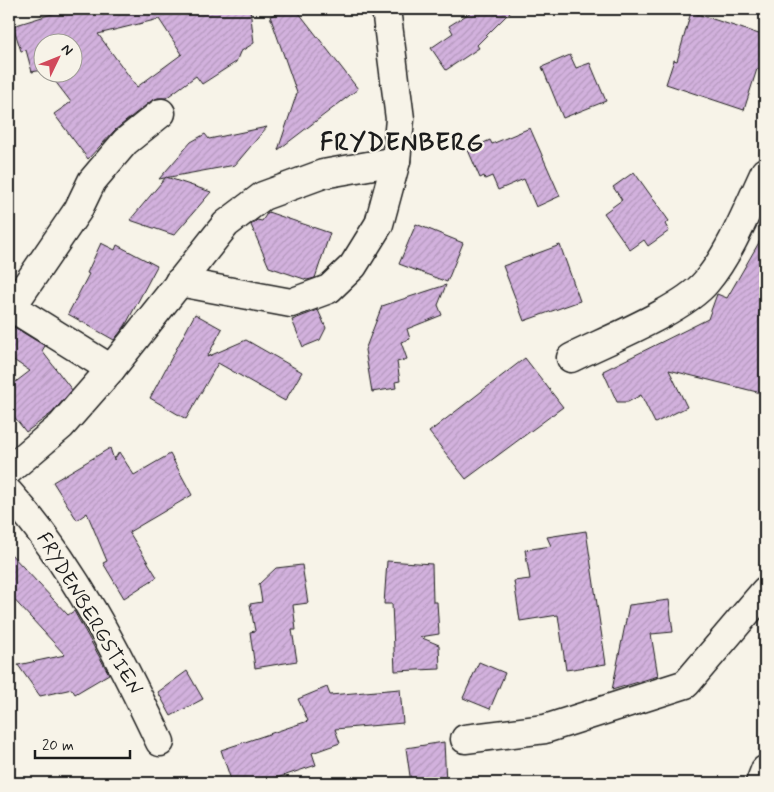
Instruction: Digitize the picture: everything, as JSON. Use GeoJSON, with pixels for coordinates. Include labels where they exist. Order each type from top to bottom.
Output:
{"type":"FeatureCollection","features":[{"type":"Feature","properties":{"kind":"street"},"geometry":{"type":"LineString","coordinates":[[179,282],[291,303],[329,289],[353,266],[379,224],[396,162],[400,119],[386,9]]}},
{"type":"Feature","properties":{"kind":"street"},"geometry":{"type":"LineString","coordinates":[[111,369],[11,309],[78,210],[92,181],[125,142],[161,113]]}},
{"type":"Feature","properties":{"kind":"street"},"geometry":{"type":"LineString","coordinates":[[9,470],[61,426],[111,369],[226,224],[262,196],[323,174],[396,162]]}},
{"type":"Feature","properties":{"kind":"street"},"geometry":{"type":"LineString","coordinates":[[571,358],[682,303],[706,283],[737,232],[765,172]]}},
{"type":"Feature","properties":{"kind":"street","name":"FRYDENBERGSTIEN"},"geometry":{"type":"LineString","coordinates":[[9,493],[33,520],[70,576],[126,671],[160,742]]}},
{"type":"Feature","properties":{"kind":"street"},"geometry":{"type":"LineString","coordinates":[[465,739],[545,729],[686,684],[765,591]]}},
{"type":"Feature","properties":{"kind":"street"},"geometry":{"type":"LineString","coordinates":[[760,783],[765,770]]}},
{"type":"Feature","properties":{"kind":"building"},"geometry":{"type":"Polygon","coordinates":[[[68,9],[250,9],[254,43],[240,52],[236,62],[202,84],[196,76],[166,98],[158,98],[151,101],[115,130],[88,159],[54,114],[71,102],[56,82],[82,82],[82,32],[32,32],[32,72],[26,50],[21,51],[13,26],[68,9]],[[159,19],[98,34],[137,87],[182,54],[159,19]]]}},
{"type":"Feature","properties":{"kind":"building"},"geometry":{"type":"Polygon","coordinates":[[[296,9],[358,89],[278,150],[297,93],[270,16],[296,9]]]}},
{"type":"Feature","properties":{"kind":"building"},"geometry":{"type":"Polygon","coordinates":[[[476,9],[513,9],[477,45],[479,48],[446,70],[431,48],[453,33],[449,26],[476,9]]]}},
{"type":"Feature","properties":{"kind":"building"},"geometry":{"type":"Polygon","coordinates":[[[691,12],[765,36],[765,71],[757,69],[744,110],[666,84],[674,60],[677,61],[691,12]]]}},
{"type":"Feature","properties":{"kind":"building"},"geometry":{"type":"Polygon","coordinates":[[[570,55],[576,68],[590,63],[606,101],[563,118],[542,67],[570,55]]]}},
{"type":"Feature","properties":{"kind":"building"},"geometry":{"type":"Polygon","coordinates":[[[267,127],[235,165],[159,179],[191,142],[205,134],[209,139],[267,127]]]}},
{"type":"Feature","properties":{"kind":"building"},"geometry":{"type":"Polygon","coordinates":[[[530,128],[560,196],[536,207],[524,179],[498,190],[492,176],[485,179],[484,176],[480,178],[468,150],[490,140],[492,144],[530,128]]]}},
{"type":"Feature","properties":{"kind":"building"},"geometry":{"type":"Polygon","coordinates":[[[634,172],[669,221],[665,224],[669,231],[648,246],[644,240],[630,250],[604,213],[622,200],[613,187],[634,172]]]}},
{"type":"Feature","properties":{"kind":"building"},"geometry":{"type":"Polygon","coordinates":[[[166,177],[211,192],[174,235],[130,220],[166,177]]]}},
{"type":"Feature","properties":{"kind":"building"},"geometry":{"type":"Polygon","coordinates":[[[268,212],[330,233],[315,278],[307,280],[269,267],[251,225],[257,220],[262,221],[268,212]]]}},
{"type":"Feature","properties":{"kind":"building"},"geometry":{"type":"Polygon","coordinates":[[[416,224],[463,243],[447,282],[399,264],[416,224]]]}},
{"type":"Feature","properties":{"kind":"building"},"geometry":{"type":"Polygon","coordinates":[[[765,232],[765,394],[669,370],[687,407],[655,423],[641,395],[628,402],[617,402],[603,371],[708,319],[717,294],[727,298],[765,232]]]}},
{"type":"Feature","properties":{"kind":"building"},"geometry":{"type":"Polygon","coordinates":[[[101,243],[115,250],[117,245],[157,266],[125,326],[114,340],[68,314],[89,274],[87,273],[101,243]]]}},
{"type":"Feature","properties":{"kind":"building"},"geometry":{"type":"Polygon","coordinates":[[[560,245],[580,301],[524,321],[503,266],[560,245]]]}},
{"type":"Feature","properties":{"kind":"building"},"geometry":{"type":"Polygon","coordinates":[[[446,285],[438,305],[442,315],[407,329],[410,339],[401,342],[407,359],[397,362],[400,381],[395,382],[396,388],[372,392],[365,350],[382,306],[446,285]]]}},
{"type":"Feature","properties":{"kind":"building"},"geometry":{"type":"Polygon","coordinates":[[[318,310],[326,328],[320,340],[303,347],[292,320],[318,310]]]}},
{"type":"Feature","properties":{"kind":"building"},"geometry":{"type":"Polygon","coordinates":[[[195,314],[222,329],[207,357],[246,340],[302,372],[285,401],[218,363],[186,419],[150,398],[195,314]]]}},
{"type":"Feature","properties":{"kind":"building"},"geometry":{"type":"Polygon","coordinates":[[[14,327],[45,346],[42,351],[72,390],[52,413],[26,432],[9,410],[9,387],[30,371],[9,357],[9,336],[14,327]]]}},
{"type":"Feature","properties":{"kind":"building"},"geometry":{"type":"Polygon","coordinates":[[[525,358],[563,407],[466,479],[429,432],[525,358]]]}},
{"type":"Feature","properties":{"kind":"building"},"geometry":{"type":"Polygon","coordinates":[[[110,448],[114,460],[119,452],[134,475],[170,454],[192,495],[129,532],[157,577],[124,598],[103,563],[107,561],[87,513],[77,520],[53,482],[110,448]]]}},
{"type":"Feature","properties":{"kind":"building"},"geometry":{"type":"Polygon","coordinates":[[[586,531],[606,664],[566,670],[558,615],[520,621],[514,581],[530,579],[525,550],[551,546],[547,537],[586,531]]]}},
{"type":"Feature","properties":{"kind":"building"},"geometry":{"type":"Polygon","coordinates":[[[9,552],[68,615],[74,611],[109,674],[75,694],[72,689],[40,696],[18,665],[65,655],[9,594],[9,552]]]}},
{"type":"Feature","properties":{"kind":"building"},"geometry":{"type":"Polygon","coordinates":[[[387,561],[432,564],[433,602],[437,602],[439,634],[420,637],[439,645],[440,669],[395,671],[392,604],[384,604],[387,561]]]}},
{"type":"Feature","properties":{"kind":"building"},"geometry":{"type":"Polygon","coordinates":[[[302,565],[308,603],[293,605],[296,630],[292,630],[297,661],[255,668],[250,632],[255,631],[250,604],[262,602],[259,584],[276,568],[302,565]]]}},
{"type":"Feature","properties":{"kind":"building"},"geometry":{"type":"Polygon","coordinates":[[[669,600],[673,632],[651,634],[658,676],[612,690],[629,605],[669,600]]]}},
{"type":"Feature","properties":{"kind":"building"},"geometry":{"type":"Polygon","coordinates":[[[479,662],[505,673],[490,709],[463,698],[479,662]]]}},
{"type":"Feature","properties":{"kind":"building"},"geometry":{"type":"Polygon","coordinates":[[[187,671],[203,699],[171,716],[158,692],[187,671]]]}},
{"type":"Feature","properties":{"kind":"building"},"geometry":{"type":"Polygon","coordinates":[[[327,687],[330,695],[400,689],[403,723],[335,729],[340,743],[312,753],[316,765],[262,783],[232,783],[221,750],[308,721],[298,699],[327,687]]]}},
{"type":"Feature","properties":{"kind":"building"},"geometry":{"type":"Polygon","coordinates":[[[444,742],[446,783],[411,783],[406,748],[444,742]]]}},
{"type":"Feature","properties":{"kind":"district","name":"FRYDENBERG"},"geometry":{"type":"Point","coordinates":[402,143]}}]}
